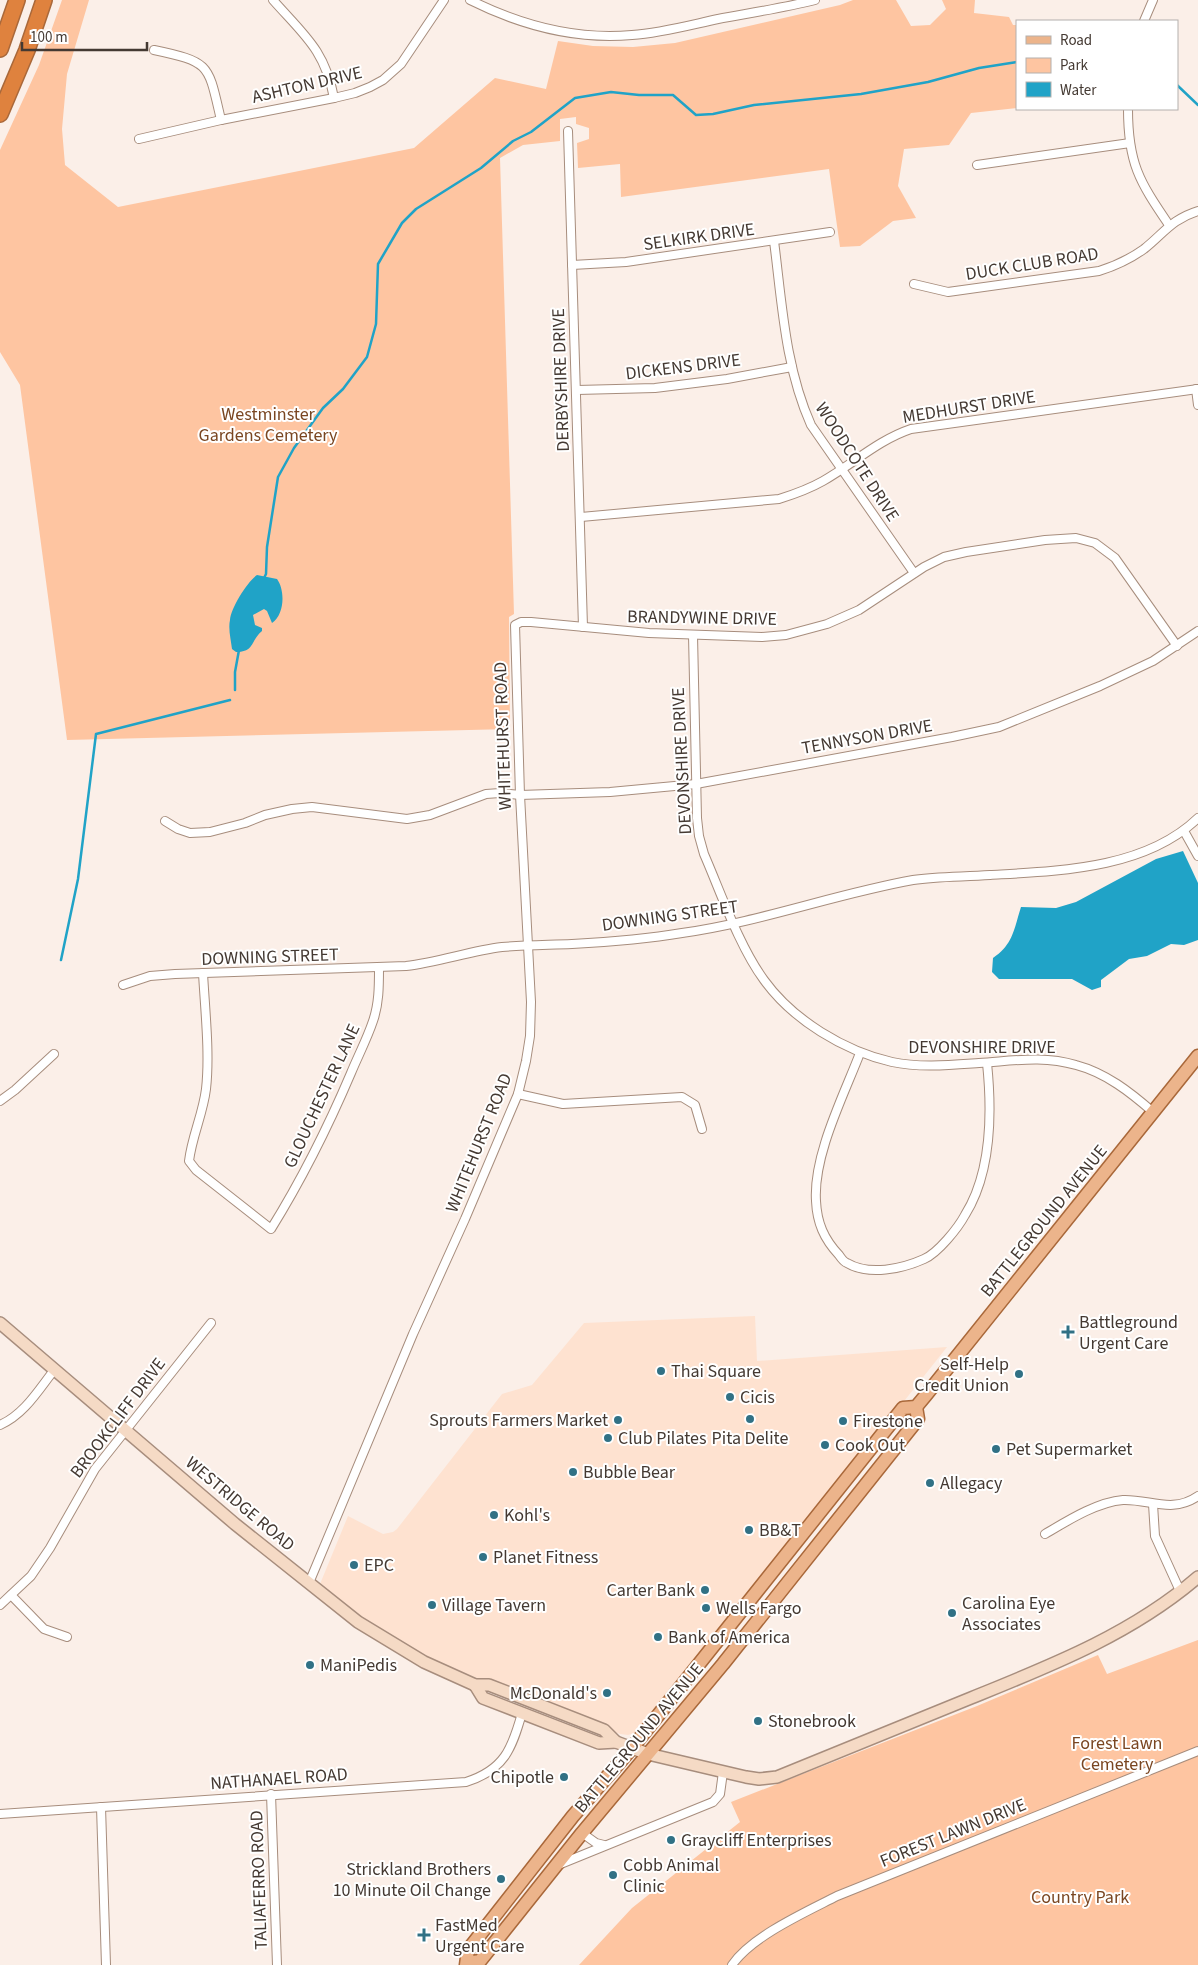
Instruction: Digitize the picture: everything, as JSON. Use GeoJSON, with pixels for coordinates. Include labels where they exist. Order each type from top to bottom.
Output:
{"type":"FeatureCollection","features":[{"type":"Feature","properties":{"kind":"highway"},"geometry":{"type":"LineString","coordinates":[[0,49],[17,0]]}},
{"type":"Feature","properties":{"kind":"highway"},"geometry":{"type":"LineString","coordinates":[[0,114],[27,50],[44,0]]}},
{"type":"Feature","properties":{"kind":"main road","name":"BATTLEGROUND AVENUE"},"geometry":{"type":"LineString","coordinates":[[916,1407],[918,1419],[803,1563],[480,1961],[466,1964],[468,1950],[573,1816],[632,1748],[903,1408],[916,1407],[1198,1056]]}},
{"type":"Feature","properties":{"kind":"main road","name":"WESTRIDGE ROAD"},"geometry":{"type":"LineString","coordinates":[[0,1323],[124,1430],[358,1622],[424,1662],[475,1685],[489,1685],[604,1730],[616,1742]]}},
{"type":"Feature","properties":{"kind":"main road"},"geometry":{"type":"LineString","coordinates":[[803,1563],[804,1550],[817,1533],[818,1528],[814,1518]]}},
{"type":"Feature","properties":{"kind":"main road","name":"WESTRIDGE ROAD"},"geometry":{"type":"LineString","coordinates":[[475,1685],[483,1698],[599,1743],[616,1742],[648,1754],[759,1779],[777,1777],[1040,1670],[1082,1651],[1154,1610],[1196,1582]]}},
{"type":"Feature","properties":{"kind":"street"},"geometry":{"type":"LineString","coordinates":[[273,0],[315,47],[326,68],[334,98]]}},
{"type":"Feature","properties":{"kind":"street","name":"ASHTON DRIVE"},"geometry":{"type":"LineString","coordinates":[[138,139],[221,120],[334,98],[363,90],[393,73],[444,0]]}},
{"type":"Feature","properties":{"kind":"street"},"geometry":{"type":"LineString","coordinates":[[470,0],[498,13],[532,25],[561,32],[616,36],[658,31],[815,0]]}},
{"type":"Feature","properties":{"kind":"street"},"geometry":{"type":"LineString","coordinates":[[1144,20],[1153,0]]}},
{"type":"Feature","properties":{"kind":"street"},"geometry":{"type":"LineString","coordinates":[[154,50],[196,60],[206,70],[212,80],[221,120]]}},
{"type":"Feature","properties":{"kind":"street"},"geometry":{"type":"LineString","coordinates":[[1128,110],[1130,143],[1138,176],[1169,225]]}},
{"type":"Feature","properties":{"kind":"street","name":"DERBYSHIRE DRIVE"},"geometry":{"type":"LineString","coordinates":[[568,131],[583,627]]}},
{"type":"Feature","properties":{"kind":"street"},"geometry":{"type":"LineString","coordinates":[[977,165],[1130,143]]}},
{"type":"Feature","properties":{"kind":"street","name":"DUCK CLUB ROAD"},"geometry":{"type":"LineString","coordinates":[[914,284],[948,292],[1099,271],[1134,256],[1169,225],[1198,211]]}},
{"type":"Feature","properties":{"kind":"street","name":"SELKIRK DRIVE"},"geometry":{"type":"LineString","coordinates":[[572,265],[626,262],[830,232]]}},
{"type":"Feature","properties":{"kind":"street","name":"WOODCOTE DRIVE"},"geometry":{"type":"LineString","coordinates":[[774,241],[792,367],[801,402],[811,425],[914,573]]}},
{"type":"Feature","properties":{"kind":"street","name":"DICKENS DRIVE"},"geometry":{"type":"LineString","coordinates":[[576,390],[665,387],[727,379],[792,367]]}},
{"type":"Feature","properties":{"kind":"street"},"geometry":{"type":"LineString","coordinates":[[1197,389],[1198,405]]}},
{"type":"Feature","properties":{"kind":"street","name":"MEDHURST DRIVE"},"geometry":{"type":"LineString","coordinates":[[581,518],[779,499],[810,488],[886,439],[924,426],[1197,389]]}},
{"type":"Feature","properties":{"kind":"street","name":"BRANDYWINE DRIVE"},"geometry":{"type":"LineString","coordinates":[[515,624],[531,622],[642,633],[772,637],[812,629],[859,610],[914,573],[944,557],[1064,538],[1085,540],[1106,549],[1115,558],[1177,646]]}},
{"type":"Feature","properties":{"kind":"street","name":"WHITEHURST ROAD"},"geometry":{"type":"LineString","coordinates":[[309,1583],[413,1334],[518,1094],[526,1061],[530,1036],[531,1002],[520,795],[515,624]]}},
{"type":"Feature","properties":{"kind":"street","name":"TENNYSON DRIVE"},"geometry":{"type":"LineString","coordinates":[[165,821],[178,829],[190,832],[210,832],[245,823],[265,815],[312,807],[407,819],[430,815],[486,794],[520,795],[610,792],[696,784],[952,737],[999,727],[1144,665],[1177,646],[1198,631]]}},
{"type":"Feature","properties":{"kind":"street","name":"DEVONSHIRE DRIVE"},"geometry":{"type":"LineString","coordinates":[[693,635],[699,836],[704,854],[734,924],[764,980],[779,998],[819,1029],[860,1053],[893,1062],[917,1064],[987,1063],[1047,1059],[1077,1065],[1112,1080],[1153,1112]]}},
{"type":"Feature","properties":{"kind":"street","name":"DOWNING STREET"},"geometry":{"type":"LineString","coordinates":[[123,985],[150,976],[379,968],[425,964],[479,950],[681,934],[734,924],[882,886],[919,879],[1061,870],[1097,865],[1150,850],[1184,831],[1198,818]]}},
{"type":"Feature","properties":{"kind":"street"},"geometry":{"type":"LineString","coordinates":[[1184,831],[1198,856]]}},
{"type":"Feature","properties":{"kind":"street","name":"GLOUCHESTER LANE"},"geometry":{"type":"LineString","coordinates":[[203,973],[206,1088],[202,1112],[190,1147],[189,1161],[196,1170],[271,1228],[293,1194],[307,1167],[339,1101],[373,1021],[379,994],[379,968]]}},
{"type":"Feature","properties":{"kind":"street"},"geometry":{"type":"LineString","coordinates":[[860,1053],[824,1144],[815,1200],[818,1222],[828,1243],[847,1263],[870,1270],[894,1269],[926,1258],[947,1238],[966,1214],[978,1186],[985,1158],[990,1121],[987,1063]]}},
{"type":"Feature","properties":{"kind":"street"},"geometry":{"type":"LineString","coordinates":[[0,1101],[15,1090],[54,1054]]}},
{"type":"Feature","properties":{"kind":"street"},"geometry":{"type":"LineString","coordinates":[[518,1094],[563,1104],[682,1097],[695,1105],[702,1129]]}},
{"type":"Feature","properties":{"kind":"street","name":"BROOKCLIFF DRIVE"},"geometry":{"type":"LineString","coordinates":[[0,1605],[12,1596],[31,1576],[50,1548],[95,1469],[210,1322]]}},
{"type":"Feature","properties":{"kind":"street"},"geometry":{"type":"LineString","coordinates":[[0,1425],[15,1416],[28,1403],[55,1369]]}},
{"type":"Feature","properties":{"kind":"street"},"geometry":{"type":"LineString","coordinates":[[1045,1534],[1086,1510],[1122,1500],[1170,1506],[1192,1500],[1198,1496]]}},
{"type":"Feature","properties":{"kind":"street"},"geometry":{"type":"LineString","coordinates":[[1153,1504],[1155,1536],[1180,1591]]}},
{"type":"Feature","properties":{"kind":"street"},"geometry":{"type":"LineString","coordinates":[[12,1596],[44,1628],[67,1637]]}},
{"type":"Feature","properties":{"kind":"street","name":"NATHANAEL ROAD"},"geometry":{"type":"LineString","coordinates":[[0,1814],[466,1782],[485,1775],[502,1761],[518,1728],[522,1713]]}},
{"type":"Feature","properties":{"kind":"street","name":"FOREST LAWN DRIVE"},"geometry":{"type":"LineString","coordinates":[[732,1965],[750,1946],[795,1917],[837,1896],[1198,1750]]}},
{"type":"Feature","properties":{"kind":"street"},"geometry":{"type":"LineString","coordinates":[[557,1865],[716,1800],[722,1790],[723,1772]]}},
{"type":"Feature","properties":{"kind":"street","name":"TALIAFERRO ROAD"},"geometry":{"type":"LineString","coordinates":[[271,1794],[277,1965]]}},
{"type":"Feature","properties":{"kind":"street"},"geometry":{"type":"LineString","coordinates":[[100,1807],[106,1965]]}},
{"type":"Feature","properties":{"kind":"street"},"geometry":{"type":"LineString","coordinates":[[582,1833],[596,1843],[604,1845]]}},
{"type":"Feature","properties":{"kind":"shaded area"},"geometry":{"type":"Polygon","coordinates":[[[755,1316],[757,1361],[947,1347],[748,1598],[634,1733],[628,1735],[620,1734],[436,1661],[375,1627],[320,1584],[348,1516],[383,1534],[397,1529],[502,1394],[532,1385],[584,1323],[755,1316]]]}},
{"type":"Feature","properties":{"kind":"green space","name":"Westminster Gardens Cemetery"},"geometry":{"type":"Polygon","coordinates":[[[62,0],[89,0],[67,74],[62,129],[65,165],[118,207],[414,148],[495,78],[546,89],[558,41],[593,46],[633,47],[675,43],[840,5],[853,0],[896,0],[911,26],[930,25],[946,9],[942,0],[975,0],[974,13],[1009,17],[1013,25],[1016,25],[1016,108],[971,113],[949,145],[904,149],[898,186],[916,218],[893,221],[860,246],[840,247],[829,169],[621,197],[620,164],[578,168],[577,143],[589,139],[589,128],[576,124],[576,117],[560,119],[560,141],[523,145],[500,158],[514,614],[509,617],[510,729],[67,740],[20,385],[0,352],[0,150],[39,65],[62,0]]]}},
{"type":"Feature","properties":{"kind":"green space","name":"Forest Lawn Cemetery"},"geometry":{"type":"Polygon","coordinates":[[[1198,1640],[1198,1965],[579,1965],[632,1908],[740,1822],[731,1802],[977,1706],[1098,1655],[1107,1674],[1198,1640]]]}},
{"type":"Feature","properties":{"kind":"water"},"geometry":{"type":"Polygon","coordinates":[[[257,575],[277,579],[282,595],[281,608],[272,623],[267,611],[264,609],[253,615],[255,625],[262,628],[262,631],[249,648],[242,652],[236,652],[232,649],[229,623],[231,615],[244,589],[257,575]]]}},
{"type":"Feature","properties":{"kind":"water"},"geometry":{"type":"Polygon","coordinates":[[[1183,851],[1198,883],[1198,940],[1184,945],[1171,944],[1147,956],[1129,959],[1101,980],[1101,987],[1092,990],[1072,979],[999,979],[992,972],[993,958],[1009,942],[1021,907],[1056,908],[1076,902],[1156,859],[1183,851]]]}},
{"type":"Feature","properties":{"kind":"waterway"},"geometry":{"type":"LineString","coordinates":[[264,578],[278,477],[294,448],[323,408],[343,389],[367,357],[376,324],[378,264],[402,223],[416,209],[481,168],[513,141],[531,132],[575,98],[611,92],[639,95],[673,95],[696,115],[713,114],[754,105],[861,94],[928,82],[979,68],[1016,62]]}},
{"type":"Feature","properties":{"kind":"waterway"},"geometry":{"type":"LineString","coordinates":[[1178,86],[1198,105]]}},
{"type":"Feature","properties":{"kind":"waterway"},"geometry":{"type":"LineString","coordinates":[[235,690],[235,672],[239,650]]}},
{"type":"Feature","properties":{"kind":"waterway"},"geometry":{"type":"LineString","coordinates":[[61,960],[78,879],[96,734],[230,700]]}},
{"type":"Feature","properties":{"kind":"place","name":"Battleground Urgent Care"},"geometry":{"type":"Point","coordinates":[1068,1332]}},
{"type":"Feature","properties":{"kind":"place","name":"Thai Square"},"geometry":{"type":"Point","coordinates":[661,1371]}},
{"type":"Feature","properties":{"kind":"place","name":"Self-Help Credit Union"},"geometry":{"type":"Point","coordinates":[1019,1374]}},
{"type":"Feature","properties":{"kind":"place","name":"Cicis"},"geometry":{"type":"Point","coordinates":[730,1397]}},
{"type":"Feature","properties":{"kind":"place","name":"Pita Delite"},"geometry":{"type":"Point","coordinates":[750,1419]}},
{"type":"Feature","properties":{"kind":"place","name":"Sprouts Farmers Market"},"geometry":{"type":"Point","coordinates":[618,1420]}},
{"type":"Feature","properties":{"kind":"place","name":"Firestone"},"geometry":{"type":"Point","coordinates":[843,1421]}},
{"type":"Feature","properties":{"kind":"place","name":"Club Pilates"},"geometry":{"type":"Point","coordinates":[608,1438]}},
{"type":"Feature","properties":{"kind":"place","name":"Cook Out"},"geometry":{"type":"Point","coordinates":[825,1445]}},
{"type":"Feature","properties":{"kind":"place","name":"Pet Supermarket"},"geometry":{"type":"Point","coordinates":[996,1449]}},
{"type":"Feature","properties":{"kind":"place","name":"Bubble Bear"},"geometry":{"type":"Point","coordinates":[573,1472]}},
{"type":"Feature","properties":{"kind":"place","name":"Allegacy"},"geometry":{"type":"Point","coordinates":[930,1483]}},
{"type":"Feature","properties":{"kind":"place","name":"Kohl's"},"geometry":{"type":"Point","coordinates":[494,1515]}},
{"type":"Feature","properties":{"kind":"place","name":"BB&T"},"geometry":{"type":"Point","coordinates":[749,1530]}},
{"type":"Feature","properties":{"kind":"place","name":"Planet Fitness"},"geometry":{"type":"Point","coordinates":[483,1557]}},
{"type":"Feature","properties":{"kind":"place","name":"EPC"},"geometry":{"type":"Point","coordinates":[354,1565]}},
{"type":"Feature","properties":{"kind":"place","name":"Carter Bank"},"geometry":{"type":"Point","coordinates":[705,1590]}},
{"type":"Feature","properties":{"kind":"place","name":"Village Tavern"},"geometry":{"type":"Point","coordinates":[432,1605]}},
{"type":"Feature","properties":{"kind":"place","name":"Wells Fargo"},"geometry":{"type":"Point","coordinates":[706,1608]}},
{"type":"Feature","properties":{"kind":"place","name":"Carolina Eye Associates"},"geometry":{"type":"Point","coordinates":[952,1613]}},
{"type":"Feature","properties":{"kind":"place","name":"Bank of America"},"geometry":{"type":"Point","coordinates":[658,1637]}},
{"type":"Feature","properties":{"kind":"place","name":"ManiPedis"},"geometry":{"type":"Point","coordinates":[310,1665]}},
{"type":"Feature","properties":{"kind":"place","name":"McDonald's"},"geometry":{"type":"Point","coordinates":[607,1693]}},
{"type":"Feature","properties":{"kind":"place","name":"Stonebrook"},"geometry":{"type":"Point","coordinates":[758,1721]}},
{"type":"Feature","properties":{"kind":"place","name":"Chipotle"},"geometry":{"type":"Point","coordinates":[564,1777]}},
{"type":"Feature","properties":{"kind":"place","name":"Graycliff Enterprises"},"geometry":{"type":"Point","coordinates":[671,1840]}},
{"type":"Feature","properties":{"kind":"place","name":"Cobb Animal Clinic"},"geometry":{"type":"Point","coordinates":[613,1875]}},
{"type":"Feature","properties":{"kind":"place","name":"Strickland Brothers 10 Minute Oil Change"},"geometry":{"type":"Point","coordinates":[501,1879]}},
{"type":"Feature","properties":{"kind":"place","name":"FastMed Urgent Care"},"geometry":{"type":"Point","coordinates":[424,1935]}},
{"type":"Feature","properties":{"kind":"park label","name":"Country Park"},"geometry":{"type":"Point","coordinates":[1080,1897]}}]}
